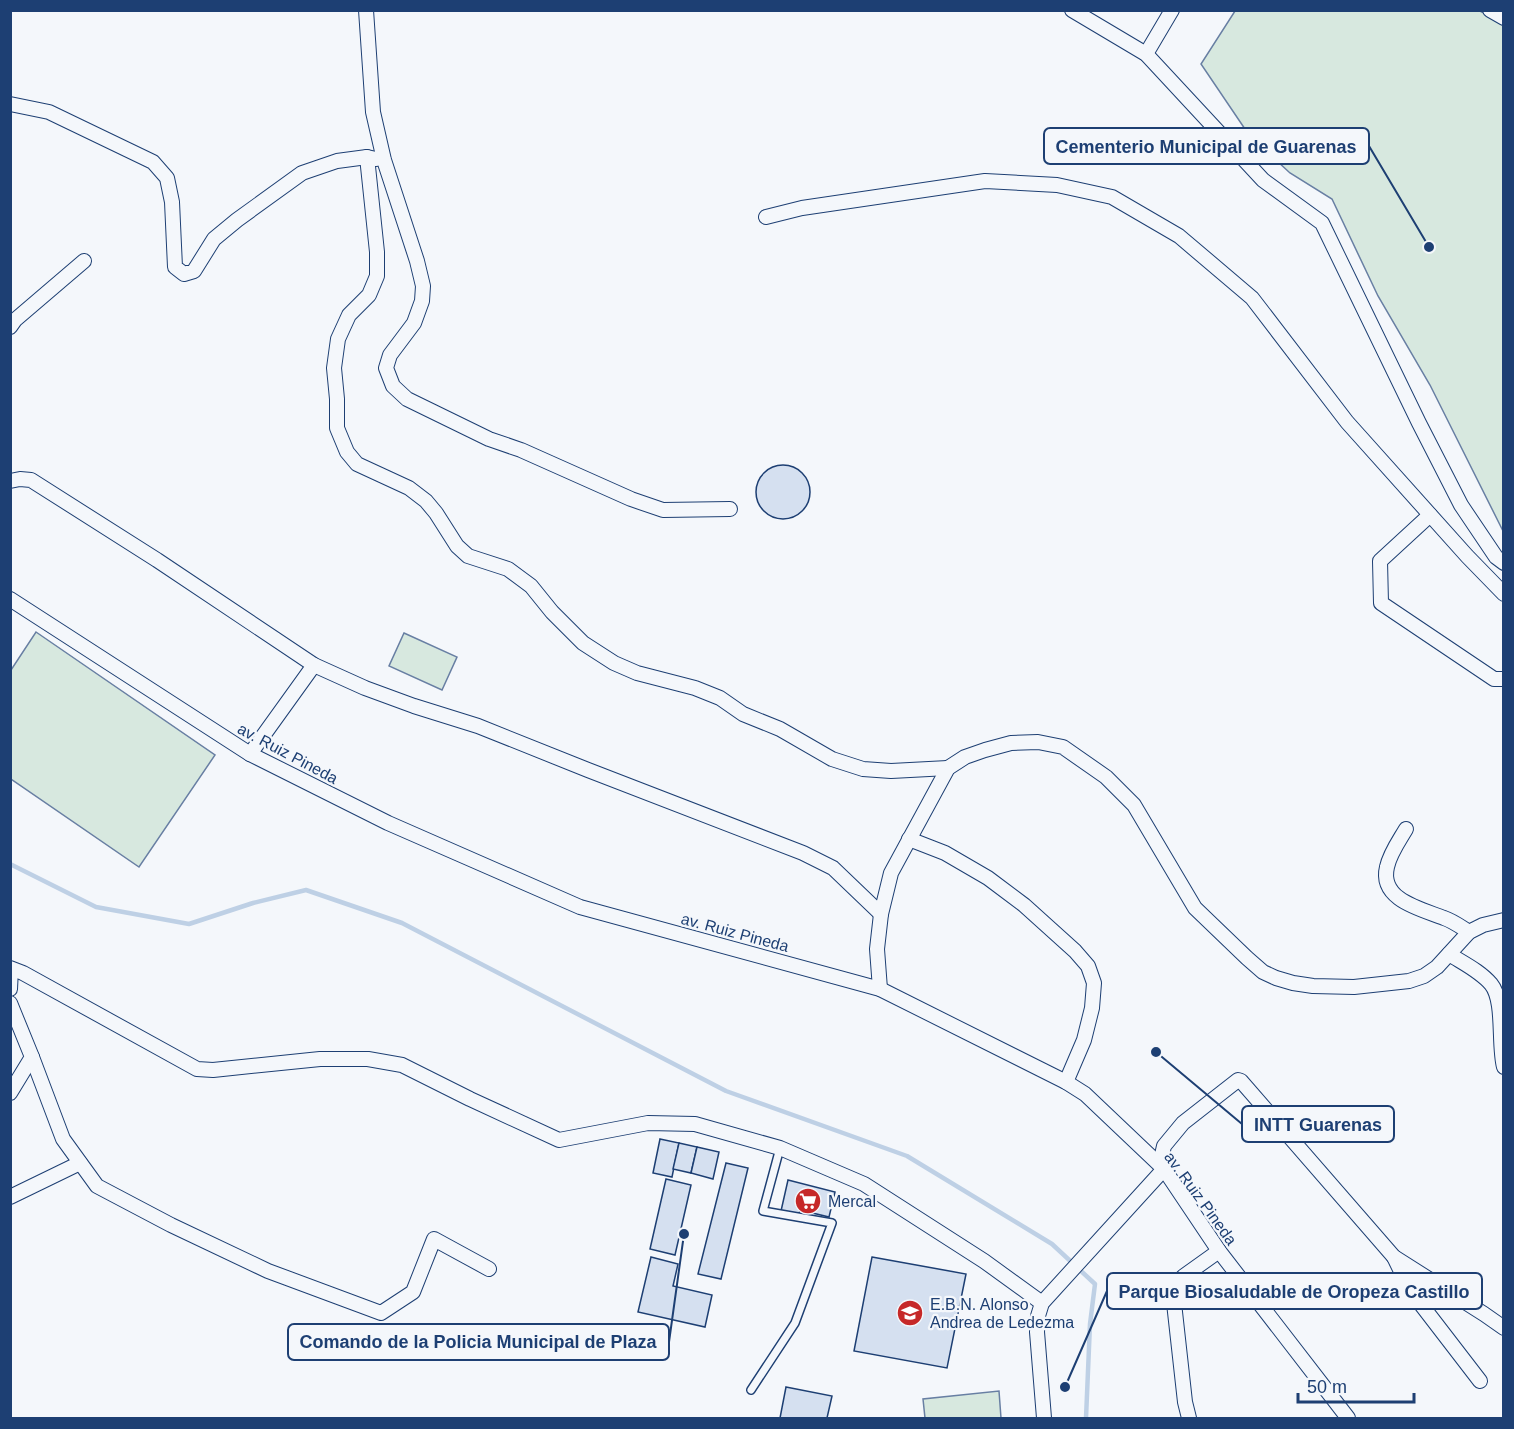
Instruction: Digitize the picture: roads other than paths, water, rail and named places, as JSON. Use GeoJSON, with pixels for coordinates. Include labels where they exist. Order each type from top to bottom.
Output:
{"type":"FeatureCollection","features":[{"type":"Feature","properties":{"kind":"street"},"geometry":{"type":"LineString","coordinates":[[366,10],[373,112],[384,160],[423,286],[422,301],[414,323],[390,355],[386,368],[393,386],[407,399],[489,439],[521,450],[631,499],[663,510],[730,509]]}},
{"type":"Feature","properties":{"kind":"street"},"geometry":{"type":"LineString","coordinates":[[1072,10],[1146,54],[1263,180],[1322,223],[1461,505],[1496,557],[1503,563]]}},
{"type":"Feature","properties":{"kind":"street"},"geometry":{"type":"LineString","coordinates":[[1146,54],[1172,10]]}},
{"type":"Feature","properties":{"kind":"street"},"geometry":{"type":"LineString","coordinates":[[1490,10],[1503,18]]}},
{"type":"Feature","properties":{"kind":"street"},"geometry":{"type":"LineString","coordinates":[[10,104],[49,112],[153,162],[166,178],[172,202],[175,267],[184,274],[194,271],[214,239],[302,173],[337,161],[367,158],[384,160]]}},
{"type":"Feature","properties":{"kind":"street"},"geometry":{"type":"LineString","coordinates":[[367,158],[377,252],[377,276],[369,295],[349,315],[338,339],[334,368],[337,428],[347,452],[357,464],[409,488],[426,501],[458,546],[468,556],[508,569],[531,585],[552,612],[583,643],[614,663],[637,673],[695,688],[720,698],[743,714],[780,729],[832,759],[863,769],[891,771],[948,768]]}},
{"type":"Feature","properties":{"kind":"street"},"geometry":{"type":"LineString","coordinates":[[766,217],[802,208],[985,181],[1057,185],[1112,197],[1179,236],[1252,298],[1347,422],[1503,594]]}},
{"type":"Feature","properties":{"kind":"street"},"geometry":{"type":"LineString","coordinates":[[10,327],[15,320],[84,261]]}},
{"type":"Feature","properties":{"kind":"street"},"geometry":{"type":"LineString","coordinates":[[10,481],[31,480],[157,560],[314,665],[365,688],[478,726],[803,853],[833,868],[881,914]]}},
{"type":"Feature","properties":{"kind":"street"},"geometry":{"type":"LineString","coordinates":[[1430,514],[1380,561],[1381,603],[1494,679],[1503,679]]}},
{"type":"Feature","properties":{"kind":"street","name":"av. Ruiz Pineda"},"geometry":{"type":"LineString","coordinates":[[10,599],[250,754],[388,823],[580,907],[880,989],[1066,1082],[1085,1094],[1164,1169],[1220,1251],[1348,1419]]}},
{"type":"Feature","properties":{"kind":"street"},"geometry":{"type":"LineString","coordinates":[[250,754],[314,665]]}},
{"type":"Feature","properties":{"kind":"street"},"geometry":{"type":"LineString","coordinates":[[880,989],[877,949],[881,914],[891,873],[909,839],[948,768],[965,757],[1011,743],[1038,742],[1063,747],[1106,777],[1134,805],[1195,908],[1263,972],[1276,978],[1293,983],[1354,987],[1409,981],[1424,976],[1437,967],[1469,932],[1503,920]]}},
{"type":"Feature","properties":{"kind":"street"},"geometry":{"type":"LineString","coordinates":[[1406,829],[1387,865],[1387,886],[1402,901],[1447,919],[1469,932]]}},
{"type":"Feature","properties":{"kind":"street"},"geometry":{"type":"LineString","coordinates":[[909,839],[945,853],[988,878],[1024,905],[1075,951],[1088,966],[1094,983],[1092,1008],[1084,1040],[1066,1082]]}},
{"type":"Feature","properties":{"kind":"street"},"geometry":{"type":"LineString","coordinates":[[1449,954],[1476,971],[1496,992],[1503,1067]]}},
{"type":"Feature","properties":{"kind":"street"},"geometry":{"type":"LineString","coordinates":[[10,989],[11,969],[23,972],[197,1069],[213,1070],[320,1059],[368,1059],[402,1065],[559,1140],[648,1123],[695,1124],[780,1148],[864,1184],[984,1261],[1042,1303]]}},
{"type":"Feature","properties":{"kind":"street"},"geometry":{"type":"LineString","coordinates":[[10,1003],[63,1139],[97,1186],[171,1225],[268,1270],[381,1313],[413,1292],[434,1239],[489,1269]]}},
{"type":"Feature","properties":{"kind":"street"},"geometry":{"type":"LineString","coordinates":[[10,1093],[32,1057]]}},
{"type":"Feature","properties":{"kind":"street"},"geometry":{"type":"LineString","coordinates":[[1044,1419],[1037,1332],[1042,1303],[1164,1169],[1162,1150],[1183,1123],[1238,1080],[1394,1257],[1410,1290],[1480,1381]]}},
{"type":"Feature","properties":{"kind":"street"},"geometry":{"type":"LineString","coordinates":[[10,1197],[80,1163]]}},
{"type":"Feature","properties":{"kind":"street"},"geometry":{"type":"LineString","coordinates":[[1189,1419],[1185,1402],[1173,1294],[1177,1283],[1184,1276],[1220,1251]]}},
{"type":"Feature","properties":{"kind":"street"},"geometry":{"type":"LineString","coordinates":[[1394,1257],[1503,1328]]}},
{"type":"Feature","properties":{"kind":"lane"},"geometry":{"type":"LineString","coordinates":[[750,1390],[795,1323],[832,1223],[763,1211],[780,1148]]}},
{"type":"Feature","properties":{"kind":"waterway"},"geometry":{"type":"LineString","coordinates":[[10,864],[96,907],[189,924],[253,903],[306,890],[402,923],[726,1091],[907,1156],[1052,1244],[1095,1284],[1090,1324],[1086,1418]]}},
{"type":"Feature","properties":{"kind":"place","name":"Cementerio Municipal de Guarenas"},"geometry":{"type":"Point","coordinates":[1429,247]}},
{"type":"Feature","properties":{"kind":"place","name":"INTT Guarenas"},"geometry":{"type":"Point","coordinates":[1156,1052]}},
{"type":"Feature","properties":{"kind":"place","name":"Mercal"},"geometry":{"type":"Point","coordinates":[808,1201]}},
{"type":"Feature","properties":{"kind":"place","name":"Comando de la Policia Municipal de Plaza"},"geometry":{"type":"Point","coordinates":[684,1234]}},
{"type":"Feature","properties":{"kind":"place","name":"E.B.N. Alonso Andrea de Ledezma"},"geometry":{"type":"Point","coordinates":[910,1313]}},
{"type":"Feature","properties":{"kind":"place","name":"Parque Biosaludable de Oropeza Castillo"},"geometry":{"type":"Point","coordinates":[1065,1387]}}]}
